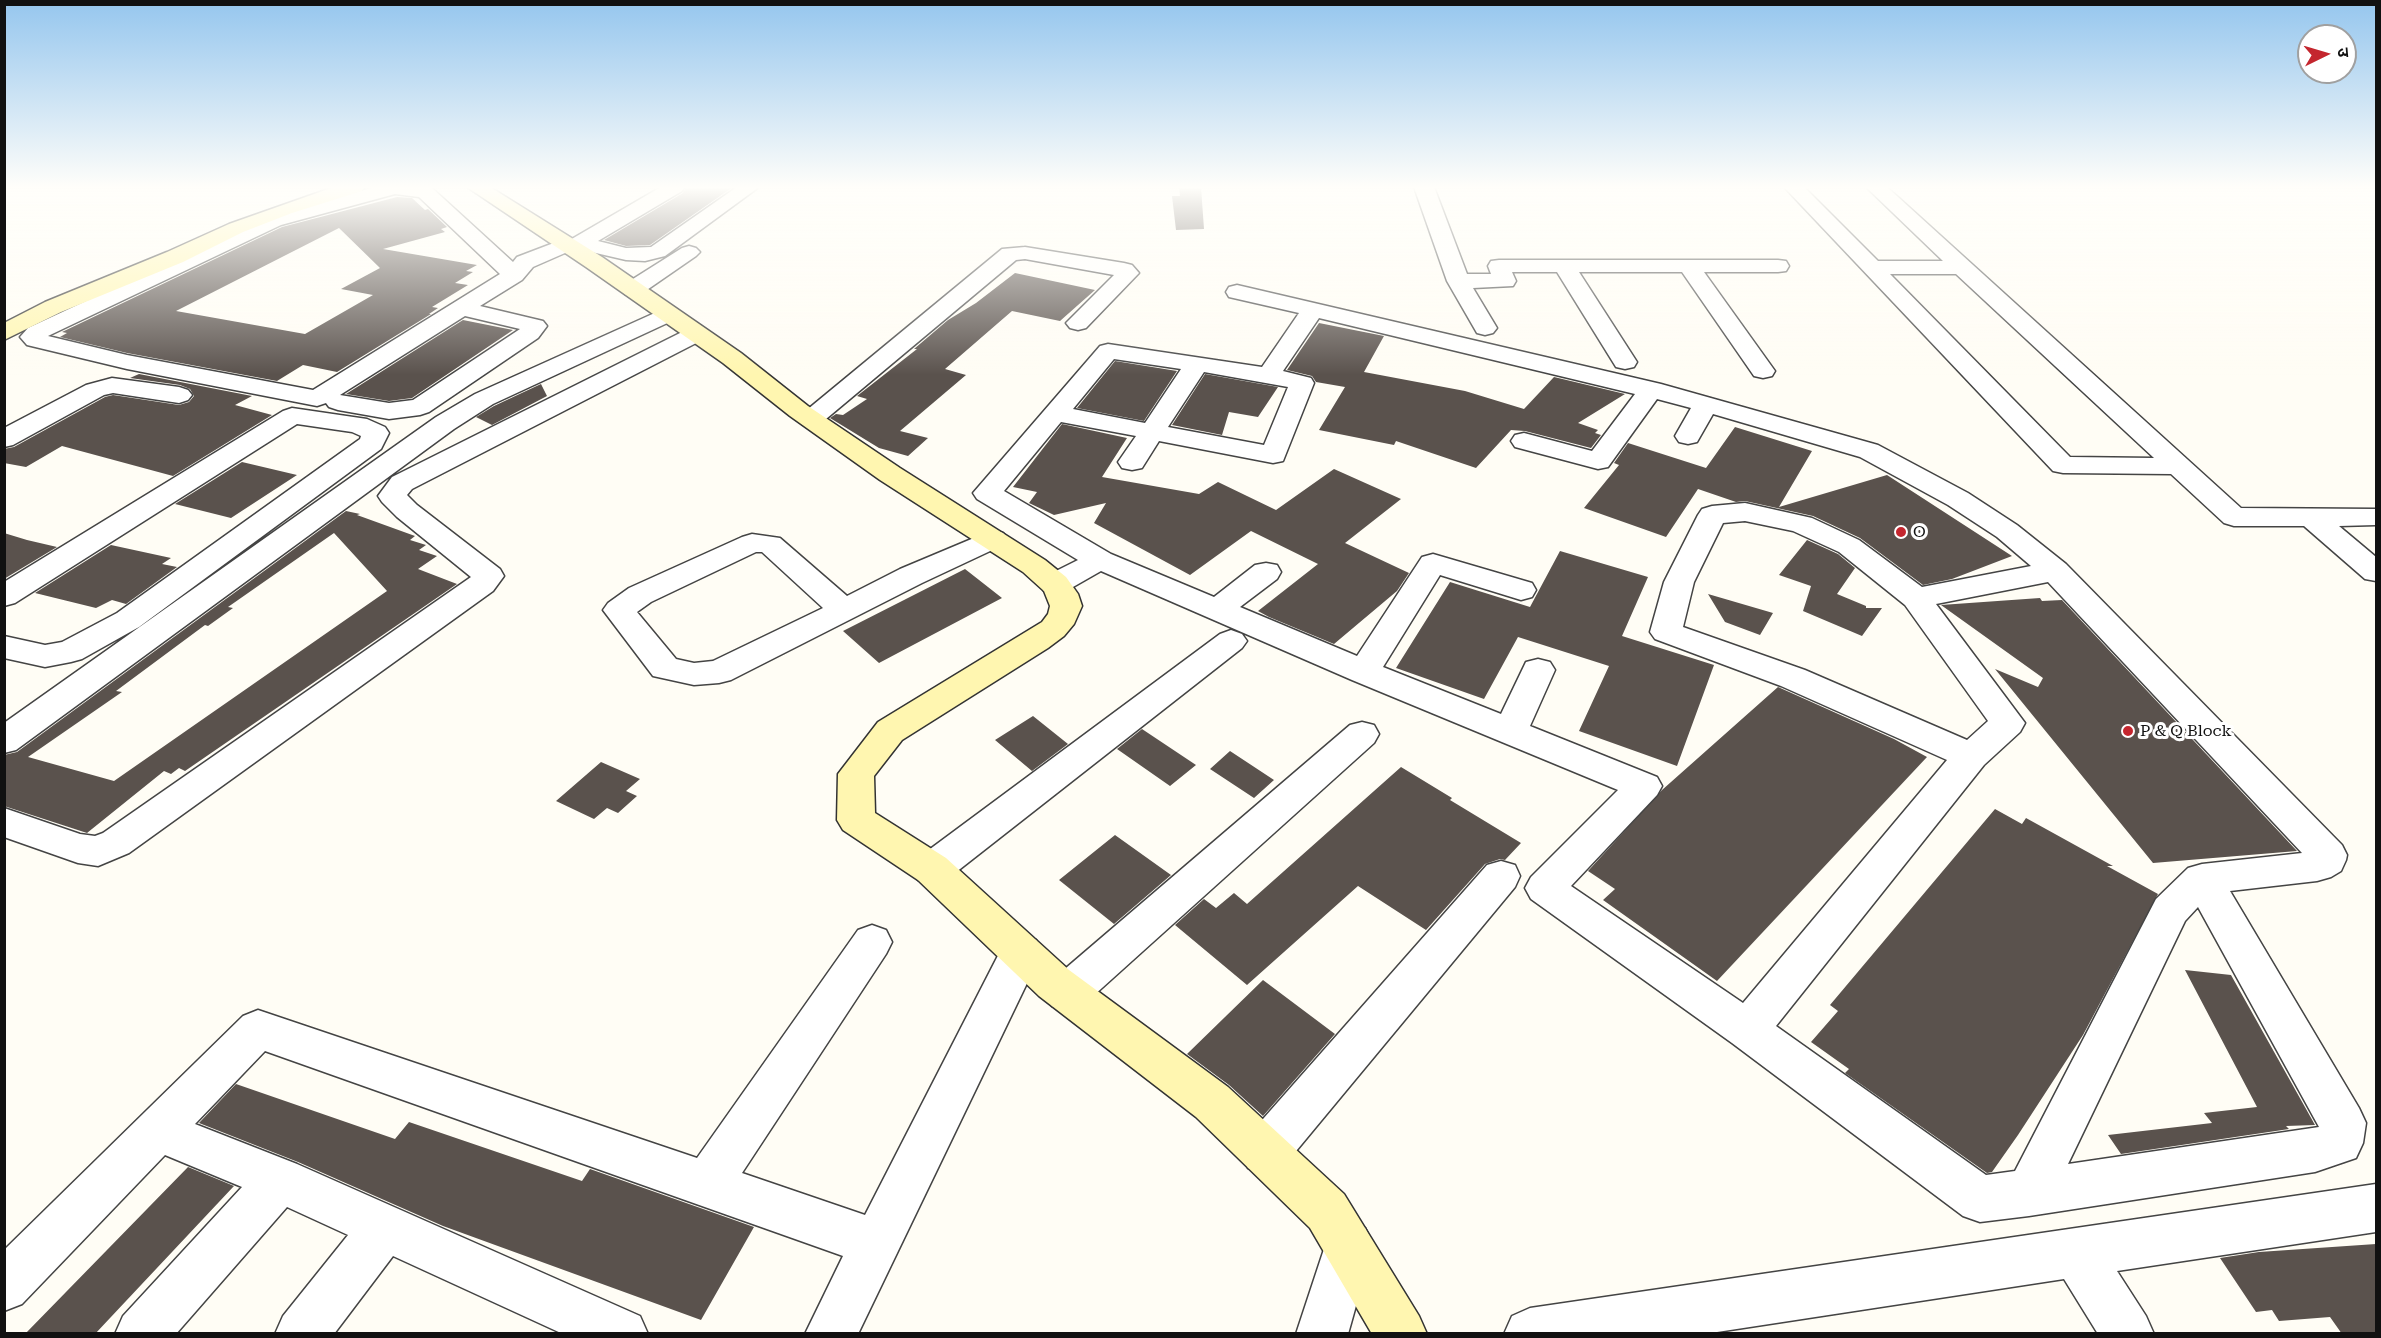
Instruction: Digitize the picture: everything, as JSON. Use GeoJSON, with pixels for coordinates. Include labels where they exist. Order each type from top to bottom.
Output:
{"type":"FeatureCollection","features":[{"type":"Feature","properties":{"kind":"main road"},"geometry":{"type":"LineString","coordinates":[[4,333],[53,307],[191,249]]}},
{"type":"Feature","properties":{"kind":"main road"},"geometry":{"type":"LineString","coordinates":[[577,249],[811,419],[1034,566],[1063,594],[1066,606],[1063,617],[1053,629],[890,730],[856,774],[856,820],[933,869],[1067,993],[1212,1102],[1327,1211],[1401,1334]]}},
{"type":"Feature","properties":{"kind":"street"},"geometry":{"type":"LineString","coordinates":[[214,249],[36,333],[32,337],[35,340],[127,362],[389,411],[420,407],[536,327],[461,308]]}},
{"type":"Feature","properties":{"kind":"street"},"geometry":{"type":"LineString","coordinates":[[487,249],[514,275]]}},
{"type":"Feature","properties":{"kind":"street"},"geometry":{"type":"LineString","coordinates":[[4,596],[514,275],[534,271],[572,249]]}},
{"type":"Feature","properties":{"kind":"street"},"geometry":{"type":"LineString","coordinates":[[589,249],[645,255],[662,249]]}},
{"type":"Feature","properties":{"kind":"street"},"geometry":{"type":"LineString","coordinates":[[633,290],[685,249]]}},
{"type":"Feature","properties":{"kind":"street"},"geometry":{"type":"LineString","coordinates":[[1446,249],[1455,274],[1490,343]]}},
{"type":"Feature","properties":{"kind":"street"},"geometry":{"type":"LineString","coordinates":[[1854,249],[2063,465],[2177,466]]}},
{"type":"Feature","properties":{"kind":"street"},"geometry":{"type":"LineString","coordinates":[[1942,249],[2234,517],[2376,516]]}},
{"type":"Feature","properties":{"kind":"street"},"geometry":{"type":"LineString","coordinates":[[811,419],[1010,254],[1025,253],[1124,270],[1128,273],[1078,323]]}},
{"type":"Feature","properties":{"kind":"street"},"geometry":{"type":"LineString","coordinates":[[1455,274],[1505,281],[1499,266],[1778,266]]}},
{"type":"Feature","properties":{"kind":"street"},"geometry":{"type":"LineString","coordinates":[[1564,266],[1625,362]]}},
{"type":"Feature","properties":{"kind":"street"},"geometry":{"type":"LineString","coordinates":[[1688,266],[1763,371]]}},
{"type":"Feature","properties":{"kind":"street"},"geometry":{"type":"LineString","coordinates":[[1872,268],[1961,267]]}},
{"type":"Feature","properties":{"kind":"street"},"geometry":{"type":"LineString","coordinates":[[1237,292],[1313,310],[1490,343],[1869,451],[1888,460],[1958,499],[2007,531],[2055,571],[2328,855],[2327,860],[2317,866],[2202,879],[2170,910],[2029,1193]]}},
{"type":"Feature","properties":{"kind":"street"},"geometry":{"type":"LineString","coordinates":[[1268,375],[1313,310]]}},
{"type":"Feature","properties":{"kind":"street"},"geometry":{"type":"LineString","coordinates":[[4,741],[445,423],[484,399],[668,314]]}},
{"type":"Feature","properties":{"kind":"street"},"geometry":{"type":"LineString","coordinates":[[4,822],[78,848],[98,851],[116,843],[482,584],[489,576],[407,511],[392,496],[402,483],[696,334]]}},
{"type":"Feature","properties":{"kind":"street"},"geometry":{"type":"LineString","coordinates":[[1055,413],[1273,455],[1302,383],[1268,375],[1108,351],[1055,413],[987,493],[1100,560],[1224,626],[1365,672],[1644,786],[1545,888],[1747,1030],[1980,1199],[2315,1150],[2340,1143],[2343,1123],[2202,879]]}},
{"type":"Feature","properties":{"kind":"street"},"geometry":{"type":"LineString","coordinates":[[1132,462],[1197,364]]}},
{"type":"Feature","properties":{"kind":"street"},"geometry":{"type":"LineString","coordinates":[[4,439],[95,390],[112,385],[358,425],[376,433],[372,443],[128,620],[70,651],[45,656],[4,647]]}},
{"type":"Feature","properties":{"kind":"street"},"geometry":{"type":"LineString","coordinates":[[1524,441],[1598,461],[1652,389]]}},
{"type":"Feature","properties":{"kind":"street"},"geometry":{"type":"LineString","coordinates":[[1688,436],[1706,404]]}},
{"type":"Feature","properties":{"kind":"street"},"geometry":{"type":"LineString","coordinates":[[445,423],[476,446]]}},
{"type":"Feature","properties":{"kind":"street"},"geometry":{"type":"LineString","coordinates":[[1747,1030],[1971,756],[2008,723],[1916,598],[1849,546],[1802,524],[1745,512],[1712,515],[1679,582],[1666,632],[1793,678],[1971,756]]}},
{"type":"Feature","properties":{"kind":"street"},"geometry":{"type":"LineString","coordinates":[[2311,517],[2376,572]]}},
{"type":"Feature","properties":{"kind":"street"},"geometry":{"type":"LineString","coordinates":[[844,610],[770,544],[752,543],[640,595],[620,610],[665,668],[694,674],[719,672],[993,540]]}},
{"type":"Feature","properties":{"kind":"street"},"geometry":{"type":"LineString","coordinates":[[1055,584],[1100,560]]}},
{"type":"Feature","properties":{"kind":"street"},"geometry":{"type":"LineString","coordinates":[[1365,672],[1385,636],[1433,562],[1521,590]]}},
{"type":"Feature","properties":{"kind":"street"},"geometry":{"type":"LineString","coordinates":[[1916,598],[2055,571]]}},
{"type":"Feature","properties":{"kind":"street"},"geometry":{"type":"LineString","coordinates":[[933,869],[1224,626],[1266,572]]}},
{"type":"Feature","properties":{"kind":"street"},"geometry":{"type":"LineString","coordinates":[[1510,732],[1538,670]]}},
{"type":"Feature","properties":{"kind":"street"},"geometry":{"type":"LineString","coordinates":[[1067,993],[1362,734]]}},
{"type":"Feature","properties":{"kind":"street"},"geometry":{"type":"LineString","coordinates":[[1265,1152],[1501,876]]}},
{"type":"Feature","properties":{"kind":"street"},"geometry":{"type":"LineString","coordinates":[[707,1184],[872,942]]}},
{"type":"Feature","properties":{"kind":"street"},"geometry":{"type":"LineString","coordinates":[[831,1334],[1022,952]]}},
{"type":"Feature","properties":{"kind":"street"},"geometry":{"type":"LineString","coordinates":[[4,1286],[258,1029],[876,1243]]}},
{"type":"Feature","properties":{"kind":"street"},"geometry":{"type":"LineString","coordinates":[[157,1130],[279,1180],[622,1334]]}},
{"type":"Feature","properties":{"kind":"street"},"geometry":{"type":"LineString","coordinates":[[141,1334],[279,1180]]}},
{"type":"Feature","properties":{"kind":"street"},"geometry":{"type":"LineString","coordinates":[[1530,1334],[2376,1208]]}},
{"type":"Feature","properties":{"kind":"street"},"geometry":{"type":"LineString","coordinates":[[301,1334],[385,1227]]}},
{"type":"Feature","properties":{"kind":"street"},"geometry":{"type":"LineString","coordinates":[[1322,1334],[1348,1245]]}},
{"type":"Feature","properties":{"kind":"street"},"geometry":{"type":"LineString","coordinates":[[2076,1253],[2128,1334]]}},
{"type":"Feature","properties":{"kind":"building"},"geometry":{"type":"Polygon","coordinates":[[[235,249],[297,249],[176,311],[305,334],[373,295],[341,289],[380,268],[361,249],[386,249],[477,265],[466,271],[473,272],[455,283],[468,285],[432,307],[438,308],[429,314],[431,314],[337,372],[303,365],[277,381],[127,353],[60,337],[67,333],[62,332],[235,249]]]}},
{"type":"Feature","properties":{"kind":"building"},"geometry":{"type":"Polygon","coordinates":[[[1015,273],[1095,290],[1060,321],[1012,311],[945,369],[966,375],[900,431],[928,438],[908,456],[879,448],[830,418],[836,414],[843,415],[867,399],[857,396],[917,349],[914,349],[948,320],[976,303],[1015,273]]]}},
{"type":"Feature","properties":{"kind":"building"},"geometry":{"type":"Polygon","coordinates":[[[463,320],[513,330],[412,398],[389,401],[346,394],[463,320]]]}},
{"type":"Feature","properties":{"kind":"building"},"geometry":{"type":"Polygon","coordinates":[[[1319,323],[1384,336],[1364,372],[1465,391],[1524,409],[1554,377],[1625,394],[1578,423],[1598,430],[1595,433],[1601,435],[1591,448],[1525,431],[1511,430],[1476,468],[1396,441],[1394,445],[1319,430],[1345,387],[1316,382],[1312,376],[1287,370],[1319,323]]]}},
{"type":"Feature","properties":{"kind":"building"},"geometry":{"type":"Polygon","coordinates":[[[1115,361],[1177,371],[1144,421],[1077,408],[1115,361]]]}},
{"type":"Feature","properties":{"kind":"building"},"geometry":{"type":"Polygon","coordinates":[[[139,374],[252,396],[235,405],[272,415],[173,476],[62,446],[26,467],[4,463],[4,449],[14,447],[105,397],[113,395],[179,405],[189,402],[194,396],[190,389],[180,385],[130,378],[139,374]]]}},
{"type":"Feature","properties":{"kind":"building"},"geometry":{"type":"Polygon","coordinates":[[[1205,374],[1278,387],[1258,417],[1229,412],[1222,435],[1172,425],[1205,374]]]}},
{"type":"Feature","properties":{"kind":"building"},"geometry":{"type":"Polygon","coordinates":[[[541,384],[547,396],[492,425],[476,417],[494,406],[541,384]]]}},
{"type":"Feature","properties":{"kind":"building"},"geometry":{"type":"Polygon","coordinates":[[[1062,424],[1127,438],[1102,477],[1199,494],[1218,482],[1276,510],[1334,469],[1401,499],[1345,543],[1409,573],[1397,591],[1334,644],[1269,617],[1258,611],[1318,564],[1251,531],[1190,575],[1094,523],[1106,503],[1054,515],[1029,503],[1037,492],[1013,487],[1062,424]]]}},
{"type":"Feature","properties":{"kind":"building"},"geometry":{"type":"Polygon","coordinates":[[[1735,427],[1812,451],[1779,507],[1887,475],[2012,556],[1952,579],[1923,585],[1860,538],[1813,516],[1745,501],[1736,502],[1698,489],[1666,537],[1584,508],[1619,465],[1614,463],[1628,443],[1706,468],[1735,427]]]}},
{"type":"Feature","properties":{"kind":"building"},"geometry":{"type":"Polygon","coordinates":[[[242,462],[297,475],[231,518],[175,504],[242,462]]]}},
{"type":"Feature","properties":{"kind":"building"},"geometry":{"type":"Polygon","coordinates":[[[346,511],[360,514],[357,515],[415,536],[410,540],[426,545],[419,550],[437,556],[418,569],[457,584],[185,771],[179,768],[171,774],[164,771],[87,833],[4,806],[4,755],[17,752],[346,511]],[[334,533],[228,607],[233,608],[208,626],[205,625],[116,691],[122,692],[28,757],[114,781],[387,591],[334,533]]]}},
{"type":"Feature","properties":{"kind":"building"},"geometry":{"type":"Polygon","coordinates":[[[4,533],[27,540],[57,547],[4,579],[4,533]]]}},
{"type":"Feature","properties":{"kind":"building"},"geometry":{"type":"Polygon","coordinates":[[[1807,540],[1838,554],[1855,568],[1837,594],[1866,606],[1866,608],[1882,608],[1862,636],[1803,611],[1811,586],[1779,575],[1807,540]]]}},
{"type":"Feature","properties":{"kind":"building"},"geometry":{"type":"Polygon","coordinates":[[[111,545],[171,558],[162,564],[177,567],[126,604],[112,600],[96,608],[35,593],[111,545]]]}},
{"type":"Feature","properties":{"kind":"building"},"geometry":{"type":"Polygon","coordinates":[[[1560,551],[1648,577],[1622,636],[1714,665],[1677,766],[1579,731],[1609,666],[1518,637],[1484,699],[1396,668],[1450,582],[1530,607],[1560,551]]]}},
{"type":"Feature","properties":{"kind":"building"},"geometry":{"type":"Polygon","coordinates":[[[965,569],[1002,598],[879,663],[843,631],[965,569]]]}},
{"type":"Feature","properties":{"kind":"building"},"geometry":{"type":"Polygon","coordinates":[[[1708,594],[1773,613],[1760,635],[1725,622],[1708,594]]]}},
{"type":"Feature","properties":{"kind":"building","name":"P & Q Block"},"geometry":{"type":"Polygon","coordinates":[[[2040,598],[2042,601],[2062,600],[2297,851],[2153,863],[1995,669],[2038,687],[2043,678],[1941,605],[2040,598]]]}},
{"type":"Feature","properties":{"kind":"building"},"geometry":{"type":"Polygon","coordinates":[[[1778,687],[1894,739],[1927,757],[1717,981],[1603,900],[1615,889],[1588,871],[1662,790],[1778,687]]]}},
{"type":"Feature","properties":{"kind":"building"},"geometry":{"type":"Polygon","coordinates":[[[1033,716],[1068,744],[1032,771],[995,740],[1033,716]]]}},
{"type":"Feature","properties":{"kind":"building"},"geometry":{"type":"Polygon","coordinates":[[[1142,729],[1196,765],[1170,786],[1117,749],[1142,729]]]}},
{"type":"Feature","properties":{"kind":"building"},"geometry":{"type":"Polygon","coordinates":[[[1230,751],[1274,780],[1254,798],[1210,769],[1230,751]]]}},
{"type":"Feature","properties":{"kind":"building"},"geometry":{"type":"Polygon","coordinates":[[[601,762],[640,779],[626,791],[637,796],[618,813],[607,808],[594,819],[556,801],[601,762]]]}},
{"type":"Feature","properties":{"kind":"building"},"geometry":{"type":"Polygon","coordinates":[[[1401,767],[1521,843],[1505,860],[1500,859],[1485,864],[1426,930],[1358,886],[1247,985],[1175,925],[1204,899],[1216,908],[1234,893],[1247,904],[1401,767]]]}},
{"type":"Feature","properties":{"kind":"building"},"geometry":{"type":"Polygon","coordinates":[[[1995,809],[2022,824],[2026,818],[2113,866],[2107,866],[2158,894],[2083,1035],[2018,1135],[1992,1172],[1987,1173],[1845,1073],[1849,1069],[1811,1042],[1838,1011],[1830,1005],[1995,809]]]}},
{"type":"Feature","properties":{"kind":"building"},"geometry":{"type":"Polygon","coordinates":[[[1115,835],[1171,875],[1114,924],[1059,880],[1115,835]]]}},
{"type":"Feature","properties":{"kind":"building"},"geometry":{"type":"Polygon","coordinates":[[[2185,970],[2231,975],[2315,1125],[2286,1126],[2289,1129],[2121,1154],[2108,1135],[2212,1123],[2204,1113],[2257,1107],[2185,970]]]}},
{"type":"Feature","properties":{"kind":"building"},"geometry":{"type":"Polygon","coordinates":[[[1263,980],[1335,1034],[1263,1116],[1229,1085],[1187,1054],[1263,980]]]}},
{"type":"Feature","properties":{"kind":"building"},"geometry":{"type":"Polygon","coordinates":[[[236,1084],[395,1139],[409,1122],[582,1181],[590,1169],[754,1227],[701,1320],[443,1226],[298,1162],[199,1123],[236,1084]]]}},
{"type":"Feature","properties":{"kind":"building"},"geometry":{"type":"Polygon","coordinates":[[[188,1167],[234,1186],[95,1334],[25,1334],[188,1167]]]}},
{"type":"Feature","properties":{"kind":"building"},"geometry":{"type":"Polygon","coordinates":[[[2376,1244],[2376,1334],[2342,1334],[2330,1317],[2279,1321],[2272,1310],[2256,1312],[2220,1258],[2259,1252],[2376,1244]]]}},
{"type":"Feature","properties":{"kind":"place","name":"O"},"geometry":{"type":"Point","coordinates":[1901,532]}},
{"type":"Feature","properties":{"kind":"place","name":"P & Q Block"},"geometry":{"type":"Point","coordinates":[2128,731]}}]}
